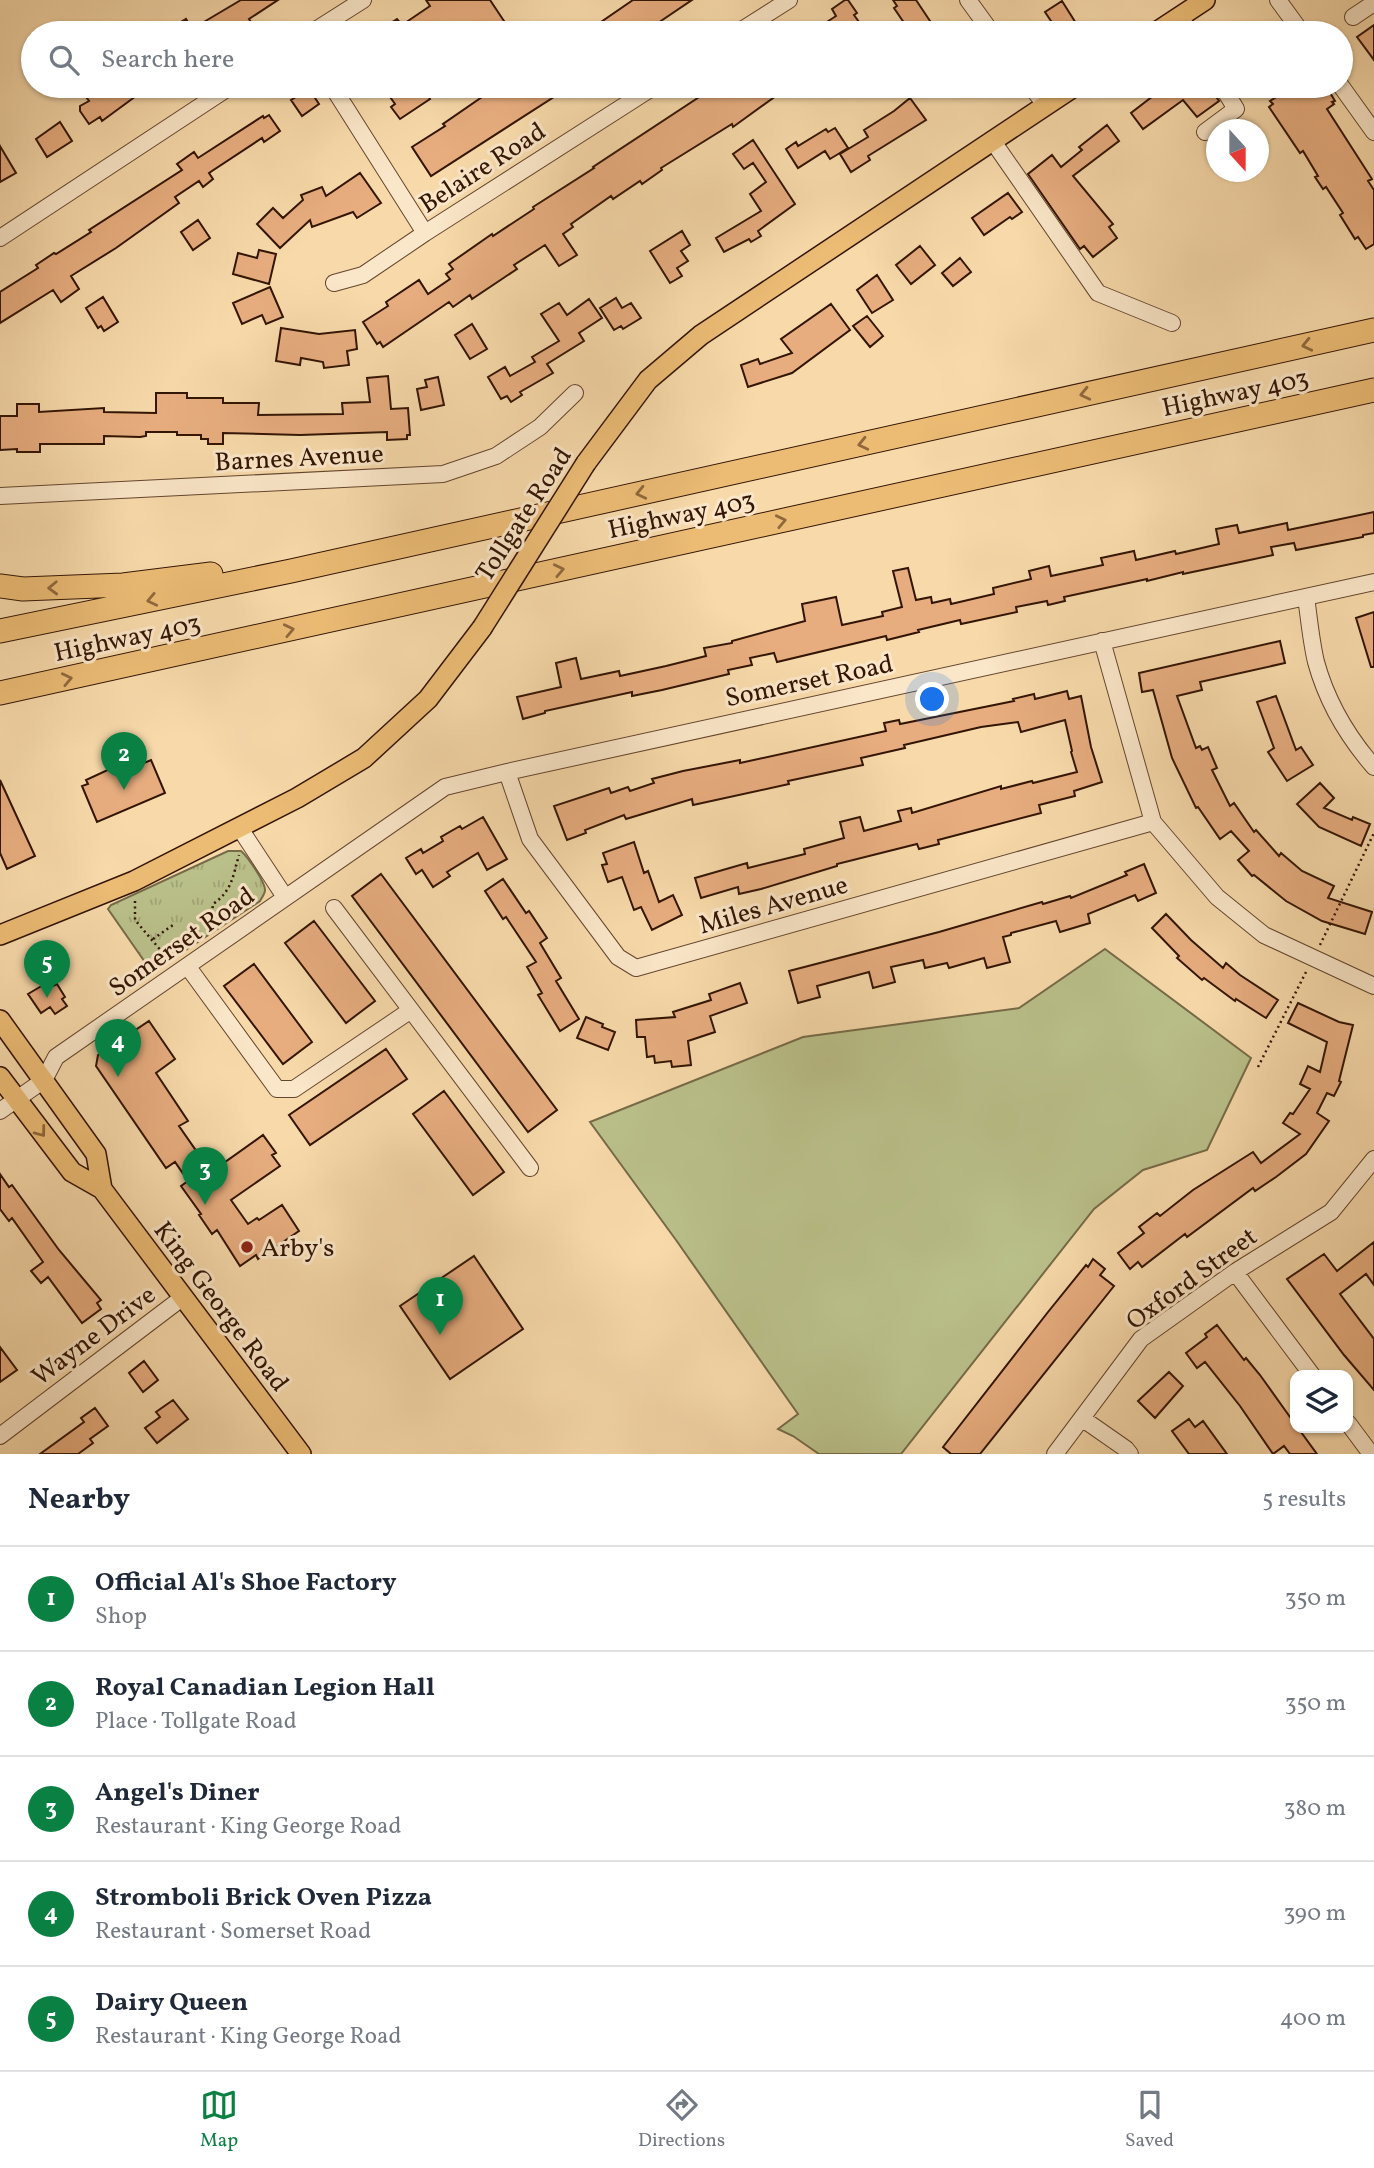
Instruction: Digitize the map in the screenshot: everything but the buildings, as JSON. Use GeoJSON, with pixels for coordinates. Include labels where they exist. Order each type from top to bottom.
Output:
{"type":"FeatureCollection","features":[{"type":"Feature","properties":{"kind":"highway","name":"Highway 403"},"geometry":{"type":"LineString","coordinates":[[0,631],[291,571],[1374,330]]}},
{"type":"Feature","properties":{"kind":"highway","name":"Highway 403"},"geometry":{"type":"LineString","coordinates":[[0,693],[1374,390]]}},
{"type":"Feature","properties":{"kind":"highway"},"geometry":{"type":"LineString","coordinates":[[0,586],[23,589],[122,585],[250,569],[291,571]]}},
{"type":"Feature","properties":{"kind":"main road"},"geometry":{"type":"LineString","coordinates":[[1188,21],[1205,0]]}},
{"type":"Feature","properties":{"kind":"main road","name":"Tollgate Road"},"geometry":{"type":"LineString","coordinates":[[0,935],[134,881],[242,831],[364,758],[428,699],[482,628],[586,463],[648,380],[701,335],[1056,98]]}},
{"type":"Feature","properties":{"kind":"main road","name":"King George Road"},"geometry":{"type":"LineString","coordinates":[[0,1020],[96,1154],[102,1189]]}},
{"type":"Feature","properties":{"kind":"main road","name":"King George Road"},"geometry":{"type":"LineString","coordinates":[[0,1077],[72,1172],[102,1189],[301,1454]]}},
{"type":"Feature","properties":{"kind":"street"},"geometry":{"type":"LineString","coordinates":[[330,21],[363,0]]}},
{"type":"Feature","properties":{"kind":"street"},"geometry":{"type":"LineString","coordinates":[[756,21],[789,0]]}},
{"type":"Feature","properties":{"kind":"street"},"geometry":{"type":"LineString","coordinates":[[968,0],[983,21]]}},
{"type":"Feature","properties":{"kind":"street"},"geometry":{"type":"LineString","coordinates":[[1278,0],[1293,21]]}},
{"type":"Feature","properties":{"kind":"street"},"geometry":{"type":"LineString","coordinates":[[1353,17],[1374,3]]}},
{"type":"Feature","properties":{"kind":"street"},"geometry":{"type":"LineString","coordinates":[[0,238],[213,98]]}},
{"type":"Feature","properties":{"kind":"street"},"geometry":{"type":"LineString","coordinates":[[340,98],[425,233]]}},
{"type":"Feature","properties":{"kind":"street","name":"Belaire Road"},"geometry":{"type":"LineString","coordinates":[[334,283],[363,275],[636,98]]}},
{"type":"Feature","properties":{"kind":"street"},"geometry":{"type":"LineString","coordinates":[[1040,98],[1045,105]]}},
{"type":"Feature","properties":{"kind":"street"},"geometry":{"type":"LineString","coordinates":[[1205,132],[1236,108],[1230,98]]}},
{"type":"Feature","properties":{"kind":"street"},"geometry":{"type":"LineString","coordinates":[[1349,98],[1374,132]]}},
{"type":"Feature","properties":{"kind":"street"},"geometry":{"type":"LineString","coordinates":[[992,140],[1098,293],[1172,323]]}},
{"type":"Feature","properties":{"kind":"street","name":"Barnes Avenue"},"geometry":{"type":"LineString","coordinates":[[0,496],[443,474],[496,456],[540,427],[575,393]]}},
{"type":"Feature","properties":{"kind":"street","name":"Somerset Road"},"geometry":{"type":"LineString","coordinates":[[44,1080],[56,1057],[446,788],[507,772],[1374,582]]}},
{"type":"Feature","properties":{"kind":"street"},"geometry":{"type":"LineString","coordinates":[[1306,597],[1316,662],[1336,715],[1351,740],[1374,767]]}},
{"type":"Feature","properties":{"kind":"street"},"geometry":{"type":"LineString","coordinates":[[1102,641],[1153,822],[1217,897],[1264,935],[1374,986]]}},
{"type":"Feature","properties":{"kind":"street","name":"Miles Avenue"},"geometry":{"type":"LineString","coordinates":[[507,772],[530,839],[618,957],[636,968],[1153,822]]}},
{"type":"Feature","properties":{"kind":"street","name":"Somerset Road"},"geometry":{"type":"LineString","coordinates":[[242,831],[285,897]]}},
{"type":"Feature","properties":{"kind":"street"},"geometry":{"type":"LineString","coordinates":[[334,908],[530,1168]]}},
{"type":"Feature","properties":{"kind":"street"},"geometry":{"type":"LineString","coordinates":[[183,970],[277,1089],[294,1089],[411,1010]]}},
{"type":"Feature","properties":{"kind":"street"},"geometry":{"type":"LineString","coordinates":[[0,1111],[44,1080]]}},
{"type":"Feature","properties":{"kind":"street","name":"Oxford Street"},"geometry":{"type":"LineString","coordinates":[[1055,1454],[1142,1339],[1235,1272],[1331,1212],[1374,1159]]}},
{"type":"Feature","properties":{"kind":"street"},"geometry":{"type":"LineString","coordinates":[[1235,1272],[1308,1370]]}},
{"type":"Feature","properties":{"kind":"street","name":"Wayne Drive"},"geometry":{"type":"LineString","coordinates":[[0,1436],[182,1298]]}},
{"type":"Feature","properties":{"kind":"street"},"geometry":{"type":"LineString","coordinates":[[1083,1419],[1126,1448],[1130,1454]]}},
{"type":"Feature","properties":{"kind":"street"},"geometry":{"type":"LineString","coordinates":[[1353,1430],[1370,1454]]}},
{"type":"Feature","properties":{"kind":"path"},"geometry":{"type":"LineString","coordinates":[[208,952],[213,904],[224,896],[232,879],[242,831]]}},
{"type":"Feature","properties":{"kind":"path"},"geometry":{"type":"LineString","coordinates":[[134,881],[135,920],[183,970]]}},
{"type":"Feature","properties":{"kind":"path"},"geometry":{"type":"LineString","coordinates":[[152,940],[173,925]]}},
{"type":"Feature","properties":{"kind":"green space"},"geometry":{"type":"Polygon","coordinates":[[[228,851],[241,851],[256,870],[265,890],[260,901],[157,969],[147,965],[108,909],[111,905],[228,851]]]}},
{"type":"Feature","properties":{"kind":"green space"},"geometry":{"type":"Polygon","coordinates":[[[1105,949],[1251,1058],[1207,1150],[1143,1170],[1094,1209],[901,1454],[819,1454],[778,1429],[798,1414],[590,1122],[803,1037],[1019,1008],[1105,949]]]}},
{"type":"Feature","properties":{"kind":"place","name":"Royal Canadian Legion Hall"},"geometry":{"type":"Point","coordinates":[124,790]}},
{"type":"Feature","properties":{"kind":"place","name":"Dairy Queen"},"geometry":{"type":"Point","coordinates":[47,998]}},
{"type":"Feature","properties":{"kind":"place","name":"Stromboli Brick Oven Pizza"},"geometry":{"type":"Point","coordinates":[118,1077]}},
{"type":"Feature","properties":{"kind":"place","name":"Angel's Diner"},"geometry":{"type":"Point","coordinates":[205,1205]}},
{"type":"Feature","properties":{"kind":"place","name":"Arby's"},"geometry":{"type":"Point","coordinates":[247,1247]}},
{"type":"Feature","properties":{"kind":"place","name":"Official Al's Shoe Factory"},"geometry":{"type":"Point","coordinates":[440,1335]}}]}
